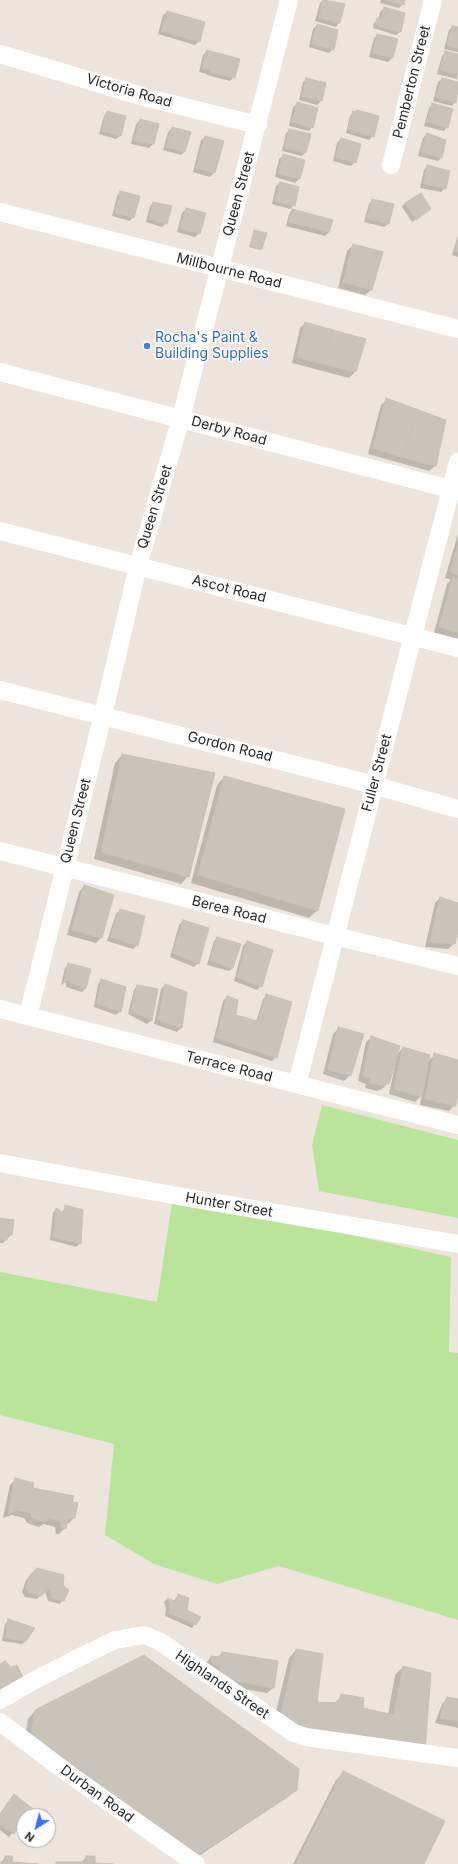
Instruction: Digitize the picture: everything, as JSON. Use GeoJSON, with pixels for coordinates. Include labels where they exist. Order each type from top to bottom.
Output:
{"type":"FeatureCollection","features":[{"type":"Feature","properties":{"kind":"street","name":"Queen Street"},"geometry":{"type":"LineString","coordinates":[[28,1016],[103,715],[138,566],[181,418],[258,125],[289,0]]}},
{"type":"Feature","properties":{"kind":"street","name":"Pemberton Street"},"geometry":{"type":"LineString","coordinates":[[390,165],[433,0]]}},
{"type":"Feature","properties":{"kind":"street","name":"Victoria Road"},"geometry":{"type":"LineString","coordinates":[[0,54],[148,98],[258,125]]}},
{"type":"Feature","properties":{"kind":"street","name":"Millbourne Road"},"geometry":{"type":"LineString","coordinates":[[0,212],[458,329]]}},
{"type":"Feature","properties":{"kind":"street","name":"Derby Road"},"geometry":{"type":"LineString","coordinates":[[0,372],[454,490]]}},
{"type":"Feature","properties":{"kind":"street","name":"Fuller Street"},"geometry":{"type":"LineString","coordinates":[[297,1084],[374,785],[454,490],[458,462]]}},
{"type":"Feature","properties":{"kind":"street","name":"Ascot Road"},"geometry":{"type":"LineString","coordinates":[[0,531],[458,648]]}},
{"type":"Feature","properties":{"kind":"street","name":"Gordon Road"},"geometry":{"type":"LineString","coordinates":[[0,690],[374,785],[458,809]]}},
{"type":"Feature","properties":{"kind":"street","name":"Berea Road"},"geometry":{"type":"LineString","coordinates":[[0,851],[458,966]]}},
{"type":"Feature","properties":{"kind":"street","name":"Terrace Road"},"geometry":{"type":"LineString","coordinates":[[0,1009],[458,1125]]}},
{"type":"Feature","properties":{"kind":"street","name":"Hunter Street"},"geometry":{"type":"LineString","coordinates":[[0,1163],[196,1200],[458,1244]]}},
{"type":"Feature","properties":{"kind":"street","name":"Highlands Street"},"geometry":{"type":"LineString","coordinates":[[0,1700],[35,1680],[115,1640],[144,1635],[160,1641],[294,1733],[306,1737],[458,1758]]}},
{"type":"Feature","properties":{"kind":"street","name":"Durban Road"},"geometry":{"type":"LineString","coordinates":[[0,1722],[69,1774],[196,1864]]}},
{"type":"Feature","properties":{"kind":"green space"},"geometry":{"type":"Polygon","coordinates":[[[322,1105],[458,1140],[458,1218],[319,1191],[312,1145],[322,1105]]]}},
{"type":"Feature","properties":{"kind":"green space"},"geometry":{"type":"Polygon","coordinates":[[[172,1202],[272,1217],[451,1257],[449,1352],[458,1353],[458,1620],[279,1566],[217,1584],[154,1564],[105,1535],[114,1444],[0,1415],[0,1272],[157,1302],[172,1202]]]}},
{"type":"Feature","properties":{"kind":"building"},"geometry":{"type":"Polygon","coordinates":[[[323,0],[345,4],[340,23],[319,18],[323,0]]]}},
{"type":"Feature","properties":{"kind":"building"},"geometry":{"type":"Polygon","coordinates":[[[386,0],[405,0],[404,5],[386,0]]]}},
{"type":"Feature","properties":{"kind":"building"},"geometry":{"type":"Polygon","coordinates":[[[384,7],[405,13],[401,32],[379,27],[376,24],[377,18],[381,19],[384,7]]]}},
{"type":"Feature","properties":{"kind":"building"},"geometry":{"type":"Polygon","coordinates":[[[167,11],[205,22],[200,42],[161,31],[167,11]]]}},
{"type":"Feature","properties":{"kind":"building"},"geometry":{"type":"Polygon","coordinates":[[[317,24],[338,30],[334,50],[312,44],[317,24]]]}},
{"type":"Feature","properties":{"kind":"building"},"geometry":{"type":"Polygon","coordinates":[[[452,26],[458,27],[458,48],[447,45],[452,26]]]}},
{"type":"Feature","properties":{"kind":"building"},"geometry":{"type":"Polygon","coordinates":[[[377,34],[398,39],[393,58],[373,53],[377,34]]]}},
{"type":"Feature","properties":{"kind":"building"},"geometry":{"type":"Polygon","coordinates":[[[207,50],[240,59],[235,78],[210,72],[210,70],[202,68],[207,50]]]}},
{"type":"Feature","properties":{"kind":"building"},"geometry":{"type":"Polygon","coordinates":[[[445,51],[458,54],[458,75],[440,70],[445,51]]]}},
{"type":"Feature","properties":{"kind":"building"},"geometry":{"type":"Polygon","coordinates":[[[306,78],[326,83],[322,101],[302,96],[306,78]]]}},
{"type":"Feature","properties":{"kind":"building"},"geometry":{"type":"Polygon","coordinates":[[[442,78],[458,82],[456,103],[436,97],[442,78]]]}},
{"type":"Feature","properties":{"kind":"building"},"geometry":{"type":"Polygon","coordinates":[[[297,102],[318,108],[313,128],[292,122],[297,102]]]}},
{"type":"Feature","properties":{"kind":"building"},"geometry":{"type":"Polygon","coordinates":[[[432,103],[453,109],[448,128],[427,122],[432,103]]]}},
{"type":"Feature","properties":{"kind":"building"},"geometry":{"type":"Polygon","coordinates":[[[357,110],[379,116],[374,137],[348,129],[353,111],[356,112],[357,110]]]}},
{"type":"Feature","properties":{"kind":"building"},"geometry":{"type":"Polygon","coordinates":[[[107,111],[126,116],[121,136],[102,131],[107,111]]]}},
{"type":"Feature","properties":{"kind":"building"},"geometry":{"type":"Polygon","coordinates":[[[140,119],[159,124],[154,144],[134,141],[140,119]]]}},
{"type":"Feature","properties":{"kind":"building"},"geometry":{"type":"Polygon","coordinates":[[[172,127],[191,132],[185,152],[166,147],[172,127]]]}},
{"type":"Feature","properties":{"kind":"building"},"geometry":{"type":"Polygon","coordinates":[[[289,129],[311,134],[306,153],[285,148],[289,129]]]}},
{"type":"Feature","properties":{"kind":"building"},"geometry":{"type":"Polygon","coordinates":[[[427,133],[446,140],[442,158],[421,152],[427,133]]]}},
{"type":"Feature","properties":{"kind":"building"},"geometry":{"type":"Polygon","coordinates":[[[205,136],[224,141],[215,173],[196,168],[205,136]]]}},
{"type":"Feature","properties":{"kind":"building"},"geometry":{"type":"Polygon","coordinates":[[[341,138],[361,144],[356,163],[336,157],[341,138]]]}},
{"type":"Feature","properties":{"kind":"building"},"geometry":{"type":"Polygon","coordinates":[[[283,154],[305,160],[300,179],[278,174],[283,154]]]}},
{"type":"Feature","properties":{"kind":"building"},"geometry":{"type":"Polygon","coordinates":[[[427,165],[450,171],[446,189],[424,184],[427,165]]]}},
{"type":"Feature","properties":{"kind":"building"},"geometry":{"type":"Polygon","coordinates":[[[280,182],[299,187],[295,206],[275,201],[280,182]]]}},
{"type":"Feature","properties":{"kind":"building"},"geometry":{"type":"Polygon","coordinates":[[[120,191],[140,196],[134,218],[115,213],[120,191]]]}},
{"type":"Feature","properties":{"kind":"building"},"geometry":{"type":"Polygon","coordinates":[[[421,193],[431,209],[416,220],[405,203],[421,193]]]}},
{"type":"Feature","properties":{"kind":"building"},"geometry":{"type":"Polygon","coordinates":[[[372,199],[394,204],[389,224],[367,218],[372,199]]]}},
{"type":"Feature","properties":{"kind":"building"},"geometry":{"type":"Polygon","coordinates":[[[153,202],[172,206],[167,224],[149,219],[153,202]]]}},
{"type":"Feature","properties":{"kind":"building"},"geometry":{"type":"Polygon","coordinates":[[[186,208],[206,213],[200,234],[180,228],[186,208]]]}},
{"type":"Feature","properties":{"kind":"building"},"geometry":{"type":"Polygon","coordinates":[[[292,209],[333,220],[329,232],[289,222],[292,209]]]}},
{"type":"Feature","properties":{"kind":"building"},"geometry":{"type":"Polygon","coordinates":[[[254,230],[267,233],[262,249],[250,246],[254,230]]]}},
{"type":"Feature","properties":{"kind":"building"},"geometry":{"type":"Polygon","coordinates":[[[458,240],[458,252],[455,251],[458,240]]]}},
{"type":"Feature","properties":{"kind":"building"},"geometry":{"type":"Polygon","coordinates":[[[353,244],[383,252],[372,290],[343,282],[353,244]]]}},
{"type":"Feature","properties":{"kind":"building"},"geometry":{"type":"Polygon","coordinates":[[[305,322],[333,330],[323,364],[297,357],[305,322]]]}},
{"type":"Feature","properties":{"kind":"building"},"geometry":{"type":"Polygon","coordinates":[[[333,330],[366,339],[356,372],[323,364],[333,330]]]}},
{"type":"Feature","properties":{"kind":"building"},"geometry":{"type":"Polygon","coordinates":[[[386,398],[416,409],[404,458],[373,448],[386,398]]]}},
{"type":"Feature","properties":{"kind":"building"},"geometry":{"type":"Polygon","coordinates":[[[416,409],[446,420],[436,466],[404,458],[416,409]]]}},
{"type":"Feature","properties":{"kind":"building"},"geometry":{"type":"Polygon","coordinates":[[[458,546],[458,575],[450,572],[458,546]]]}},
{"type":"Feature","properties":{"kind":"building"},"geometry":{"type":"Polygon","coordinates":[[[453,577],[458,579],[458,632],[439,627],[453,577]]]}},
{"type":"Feature","properties":{"kind":"building"},"geometry":{"type":"Polygon","coordinates":[[[122,754],[215,773],[189,877],[101,852],[122,754]]]}},
{"type":"Feature","properties":{"kind":"building"},"geometry":{"type":"Polygon","coordinates":[[[224,776],[345,809],[318,911],[198,875],[224,776]]]}},
{"type":"Feature","properties":{"kind":"building"},"geometry":{"type":"Polygon","coordinates":[[[84,885],[114,895],[102,938],[72,930],[84,885]]]}},
{"type":"Feature","properties":{"kind":"building"},"geometry":{"type":"Polygon","coordinates":[[[440,897],[458,903],[458,932],[455,944],[430,942],[440,897]]]}},
{"type":"Feature","properties":{"kind":"building"},"geometry":{"type":"Polygon","coordinates":[[[120,909],[145,916],[138,946],[110,937],[120,909]]]}},
{"type":"Feature","properties":{"kind":"building"},"geometry":{"type":"Polygon","coordinates":[[[183,920],[209,928],[199,964],[173,953],[183,920]]]}},
{"type":"Feature","properties":{"kind":"building"},"geometry":{"type":"Polygon","coordinates":[[[217,937],[241,944],[233,968],[210,961],[217,937]]]}},
{"type":"Feature","properties":{"kind":"building"},"geometry":{"type":"Polygon","coordinates":[[[247,941],[273,950],[262,987],[237,977],[247,941]]]}},
{"type":"Feature","properties":{"kind":"building"},"geometry":{"type":"Polygon","coordinates":[[[68,963],[91,969],[86,989],[70,983],[70,979],[64,983],[68,963]]]}},
{"type":"Feature","properties":{"kind":"building"},"geometry":{"type":"Polygon","coordinates":[[[101,979],[126,987],[121,1012],[97,1004],[101,979]]]}},
{"type":"Feature","properties":{"kind":"building"},"geometry":{"type":"Polygon","coordinates":[[[165,984],[187,992],[182,1028],[158,1020],[165,984]]]}},
{"type":"Feature","properties":{"kind":"building"},"geometry":{"type":"Polygon","coordinates":[[[137,985],[158,989],[152,1021],[131,1010],[137,985]]]}},
{"type":"Feature","properties":{"kind":"building"},"geometry":{"type":"Polygon","coordinates":[[[266,994],[292,1002],[277,1058],[216,1038],[227,996],[238,1000],[236,1015],[258,1021],[266,994]]]}},
{"type":"Feature","properties":{"kind":"building"},"geometry":{"type":"Polygon","coordinates":[[[338,1027],[364,1034],[351,1076],[328,1069],[338,1027]]]}},
{"type":"Feature","properties":{"kind":"building"},"geometry":{"type":"Polygon","coordinates":[[[371,1036],[400,1046],[389,1084],[385,1084],[383,1086],[370,1083],[371,1078],[363,1076],[371,1036]]]}},
{"type":"Feature","properties":{"kind":"building"},"geometry":{"type":"Polygon","coordinates":[[[403,1047],[430,1055],[422,1097],[394,1089],[403,1047]]]}},
{"type":"Feature","properties":{"kind":"building"},"geometry":{"type":"Polygon","coordinates":[[[434,1053],[458,1060],[458,1093],[456,1106],[425,1099],[434,1053]]]}},
{"type":"Feature","properties":{"kind":"building"},"geometry":{"type":"Polygon","coordinates":[[[65,1205],[83,1210],[81,1244],[53,1237],[56,1208],[64,1213],[65,1205]]]}},
{"type":"Feature","properties":{"kind":"building"},"geometry":{"type":"Polygon","coordinates":[[[0,1218],[14,1220],[12,1235],[8,1235],[7,1240],[0,1239],[0,1218]]]}},
{"type":"Feature","properties":{"kind":"building"},"geometry":{"type":"Polygon","coordinates":[[[15,1478],[34,1483],[33,1488],[74,1496],[72,1502],[78,1503],[75,1518],[68,1518],[66,1529],[61,1528],[61,1522],[50,1518],[45,1522],[33,1518],[30,1513],[18,1510],[8,1514],[15,1478]]]}},
{"type":"Feature","properties":{"kind":"building"},"geometry":{"type":"Polygon","coordinates":[[[37,1568],[64,1575],[63,1585],[69,1590],[64,1601],[52,1598],[49,1589],[41,1596],[29,1593],[26,1587],[30,1575],[37,1568]]]}},
{"type":"Feature","properties":{"kind":"building"},"geometry":{"type":"Polygon","coordinates":[[[178,1594],[189,1598],[187,1610],[201,1617],[196,1625],[169,1613],[170,1603],[167,1598],[176,1601],[178,1594]]]}},
{"type":"Feature","properties":{"kind":"building"},"geometry":{"type":"Polygon","coordinates":[[[8,1619],[35,1628],[26,1641],[5,1638],[8,1619]]]}},
{"type":"Feature","properties":{"kind":"building"},"geometry":{"type":"Polygon","coordinates":[[[296,1649],[323,1654],[317,1702],[338,1703],[341,1694],[364,1698],[363,1708],[394,1715],[403,1666],[431,1673],[425,1751],[305,1734],[280,1717],[296,1649]]]}},
{"type":"Feature","properties":{"kind":"building"},"geometry":{"type":"Polygon","coordinates":[[[222,1652],[278,1661],[274,1688],[219,1678],[220,1667],[212,1663],[211,1656],[222,1657],[222,1652]]]}},
{"type":"Feature","properties":{"kind":"building"},"geometry":{"type":"Polygon","coordinates":[[[144,1655],[299,1769],[297,1790],[196,1856],[30,1741],[35,1710],[144,1655]]]}},
{"type":"Feature","properties":{"kind":"building"},"geometry":{"type":"Polygon","coordinates":[[[5,1661],[11,1667],[17,1665],[24,1679],[0,1691],[0,1664],[5,1661]]]}},
{"type":"Feature","properties":{"kind":"building"},"geometry":{"type":"Polygon","coordinates":[[[447,1697],[458,1699],[458,1721],[440,1718],[447,1697]]]}},
{"type":"Feature","properties":{"kind":"building"},"geometry":{"type":"Polygon","coordinates":[[[343,1771],[445,1821],[424,1864],[296,1864],[343,1771]]]}},
{"type":"Feature","properties":{"kind":"building"},"geometry":{"type":"Polygon","coordinates":[[[14,1794],[32,1808],[16,1808],[16,1831],[14,1834],[0,1824],[0,1814],[14,1794]]]}},
{"type":"Feature","properties":{"kind":"building"},"geometry":{"type":"Polygon","coordinates":[[[5,1856],[13,1856],[12,1862],[39,1864],[0,1864],[0,1862],[5,1862],[5,1856]]]}},
{"type":"Feature","properties":{"kind":"building"},"geometry":{"type":"Polygon","coordinates":[[[86,1856],[95,1856],[95,1863],[113,1864],[56,1864],[56,1862],[86,1862],[86,1856]]]}},
{"type":"Feature","properties":{"kind":"place","name":"Rocha's Paint & Building Supplies"},"geometry":{"type":"Point","coordinates":[147,346]}}]}
